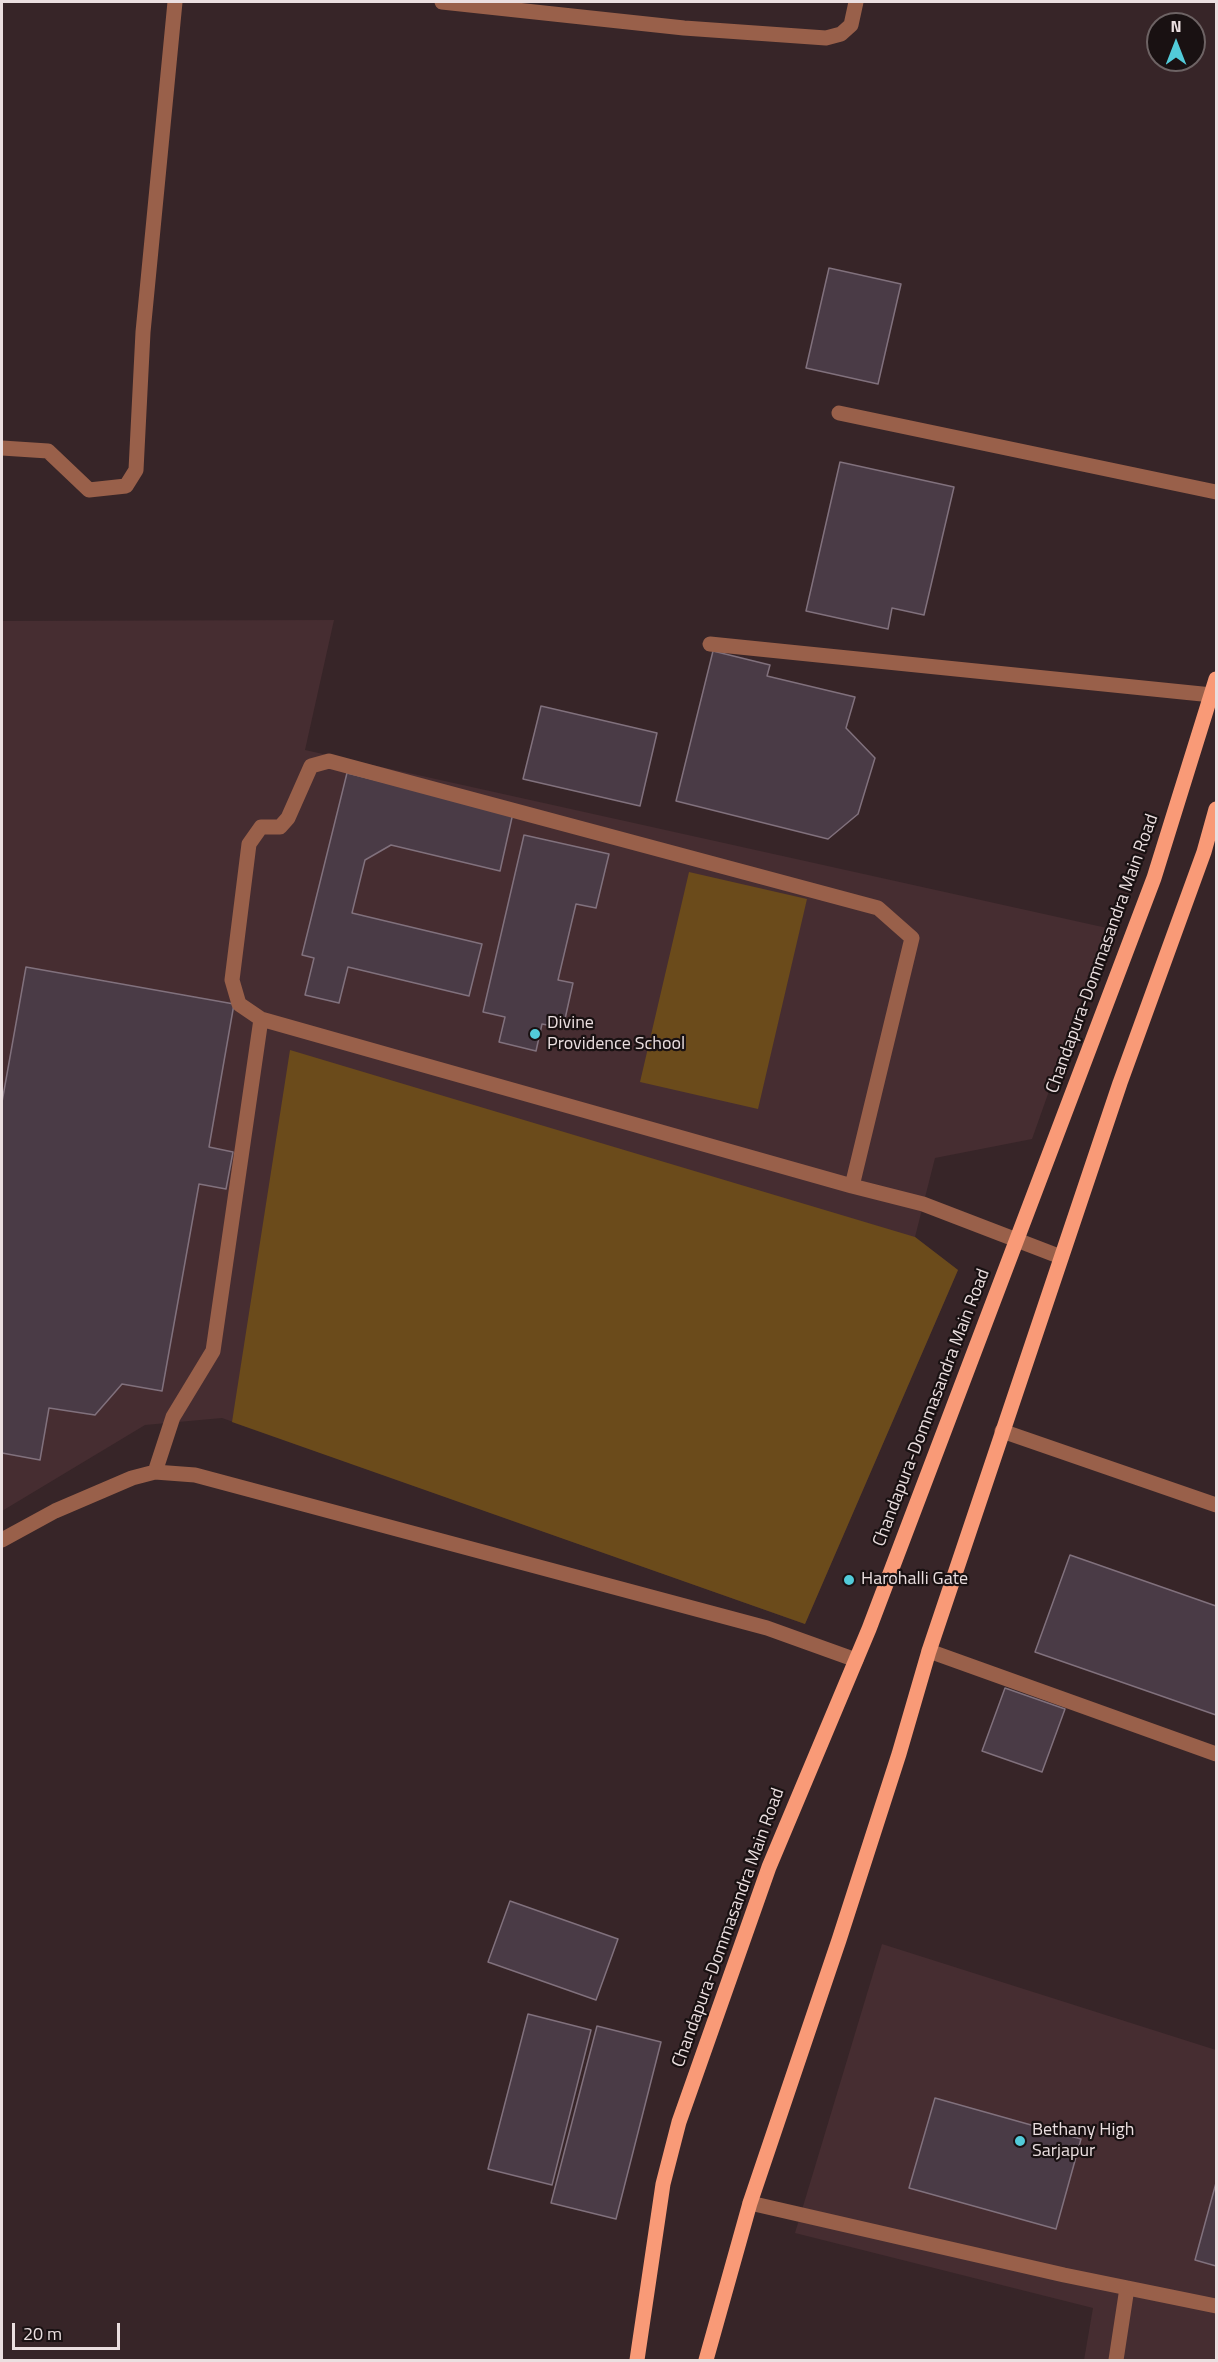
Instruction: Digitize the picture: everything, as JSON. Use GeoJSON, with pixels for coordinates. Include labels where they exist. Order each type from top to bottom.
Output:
{"type":"FeatureCollection","features":[{"type":"Feature","properties":{"kind":"main road","name":"Chandapura-Dommasandra Main Road"},"geometry":{"type":"LineString","coordinates":[[638,2361],[663,2184],[679,2122],[769,1867],[856,1660],[1154,878],[1214,696],[1216,679]]}},
{"type":"Feature","properties":{"kind":"main road"},"geometry":{"type":"LineString","coordinates":[[706,2361],[750,2203],[843,1929],[929,1651],[1120,1083],[1204,852],[1216,809]]}},
{"type":"Feature","properties":{"kind":"street"},"geometry":{"type":"LineString","coordinates":[[2,448],[48,451],[89,490],[126,486],[136,471],[143,332],[176,2]]}},
{"type":"Feature","properties":{"kind":"street"},"geometry":{"type":"LineString","coordinates":[[441,2],[684,28],[826,38],[841,34],[851,25],[856,2]]}},
{"type":"Feature","properties":{"kind":"street"},"geometry":{"type":"LineString","coordinates":[[839,413],[1216,492]]}},
{"type":"Feature","properties":{"kind":"street"},"geometry":{"type":"LineString","coordinates":[[710,644],[1214,696]]}},
{"type":"Feature","properties":{"kind":"street"},"geometry":{"type":"LineString","coordinates":[[852,1186],[912,938],[878,909],[330,762],[311,766],[288,818],[280,827],[261,827],[249,844],[232,981],[239,1004],[261,1020],[852,1186],[924,1204],[1061,1257]]}},
{"type":"Feature","properties":{"kind":"street"},"geometry":{"type":"LineString","coordinates":[[155,1472],[174,1417],[213,1351],[261,1020]]}},
{"type":"Feature","properties":{"kind":"street"},"geometry":{"type":"LineString","coordinates":[[1002,1431],[1216,1505]]}},
{"type":"Feature","properties":{"kind":"street"},"geometry":{"type":"LineString","coordinates":[[2,1540],[55,1512],[132,1479],[155,1472],[195,1475],[767,1628],[856,1660]]}},
{"type":"Feature","properties":{"kind":"street"},"geometry":{"type":"LineString","coordinates":[[929,1651],[1216,1754]]}},
{"type":"Feature","properties":{"kind":"street"},"geometry":{"type":"LineString","coordinates":[[750,2203],[1216,2306]]}},
{"type":"Feature","properties":{"kind":"street"},"geometry":{"type":"LineString","coordinates":[[1116,2361],[1127,2288]]}},
{"type":"Feature","properties":{"kind":"shaded area","name":"Divine Providence School"},"geometry":{"type":"Polygon","coordinates":[[[334,620],[305,750],[1107,928],[1032,1139],[935,1158],[915,1237],[958,1270],[805,1624],[222,1418],[145,1425],[2,1511],[2,621],[334,620]]]}},
{"type":"Feature","properties":{"kind":"shaded area"},"geometry":{"type":"Polygon","coordinates":[[[689,872],[807,899],[758,1109],[640,1082],[689,872]]]}},
{"type":"Feature","properties":{"kind":"shaded area"},"geometry":{"type":"Polygon","coordinates":[[[290,1050],[915,1237],[958,1270],[805,1624],[232,1422],[290,1050]]]}},
{"type":"Feature","properties":{"kind":"shaded area","name":"Bethany High Sarjapur"},"geometry":{"type":"Polygon","coordinates":[[[882,1944],[1216,2050],[1216,2360],[1084,2360],[1093,2308],[795,2233],[882,1944]]]}},
{"type":"Feature","properties":{"kind":"building"},"geometry":{"type":"Polygon","coordinates":[[[829,268],[901,284],[878,384],[806,368],[829,268]]]}},
{"type":"Feature","properties":{"kind":"building"},"geometry":{"type":"Polygon","coordinates":[[[840,462],[954,487],[924,615],[892,608],[888,629],[806,611],[840,462]]]}},
{"type":"Feature","properties":{"kind":"building"},"geometry":{"type":"Polygon","coordinates":[[[713,651],[770,665],[767,676],[855,697],[846,728],[875,758],[858,814],[828,839],[676,801],[713,651]]]}},
{"type":"Feature","properties":{"kind":"building"},"geometry":{"type":"Polygon","coordinates":[[[541,706],[657,733],[640,806],[523,779],[541,706]]]}},
{"type":"Feature","properties":{"kind":"building"},"geometry":{"type":"Polygon","coordinates":[[[347,773],[513,813],[500,871],[391,845],[365,860],[352,913],[482,944],[469,996],[348,967],[339,1003],[305,995],[314,958],[302,955],[347,773]]]}},
{"type":"Feature","properties":{"kind":"building"},"geometry":{"type":"Polygon","coordinates":[[[524,835],[609,854],[596,908],[576,904],[558,980],[573,983],[563,1028],[542,1024],[536,1051],[499,1042],[505,1017],[483,1012],[524,835]]]}},
{"type":"Feature","properties":{"kind":"building"},"geometry":{"type":"Polygon","coordinates":[[[26,967],[234,1004],[209,1147],[233,1152],[226,1189],[199,1184],[162,1391],[122,1384],[95,1415],[49,1408],[40,1460],[2,1453],[2,1102],[26,967]]]}},
{"type":"Feature","properties":{"kind":"building"},"geometry":{"type":"Polygon","coordinates":[[[1070,1555],[1216,1606],[1216,1715],[1035,1652],[1070,1555]]]}},
{"type":"Feature","properties":{"kind":"building"},"geometry":{"type":"Polygon","coordinates":[[[1005,1688],[1065,1709],[1042,1772],[982,1751],[1005,1688]]]}},
{"type":"Feature","properties":{"kind":"building"},"geometry":{"type":"Polygon","coordinates":[[[510,1901],[618,1939],[596,2000],[488,1962],[510,1901]]]}},
{"type":"Feature","properties":{"kind":"building"},"geometry":{"type":"Polygon","coordinates":[[[528,2014],[591,2030],[552,2185],[488,2169],[528,2014]]]}},
{"type":"Feature","properties":{"kind":"building"},"geometry":{"type":"Polygon","coordinates":[[[597,2026],[661,2042],[616,2219],[551,2203],[597,2026]]]}},
{"type":"Feature","properties":{"kind":"building"},"geometry":{"type":"Polygon","coordinates":[[[935,2098],[1081,2139],[1056,2229],[909,2188],[935,2098]]]}},
{"type":"Feature","properties":{"kind":"building"},"geometry":{"type":"Polygon","coordinates":[[[1216,2183],[1216,2266],[1195,2260],[1216,2183]]]}},
{"type":"Feature","properties":{"kind":"place","name":"Divine Providence School"},"geometry":{"type":"Point","coordinates":[535,1034]}},
{"type":"Feature","properties":{"kind":"place","name":"Harohalli Gate"},"geometry":{"type":"Point","coordinates":[849,1580]}},
{"type":"Feature","properties":{"kind":"place","name":"Bethany High Sarjapur"},"geometry":{"type":"Point","coordinates":[1020,2141]}}]}
